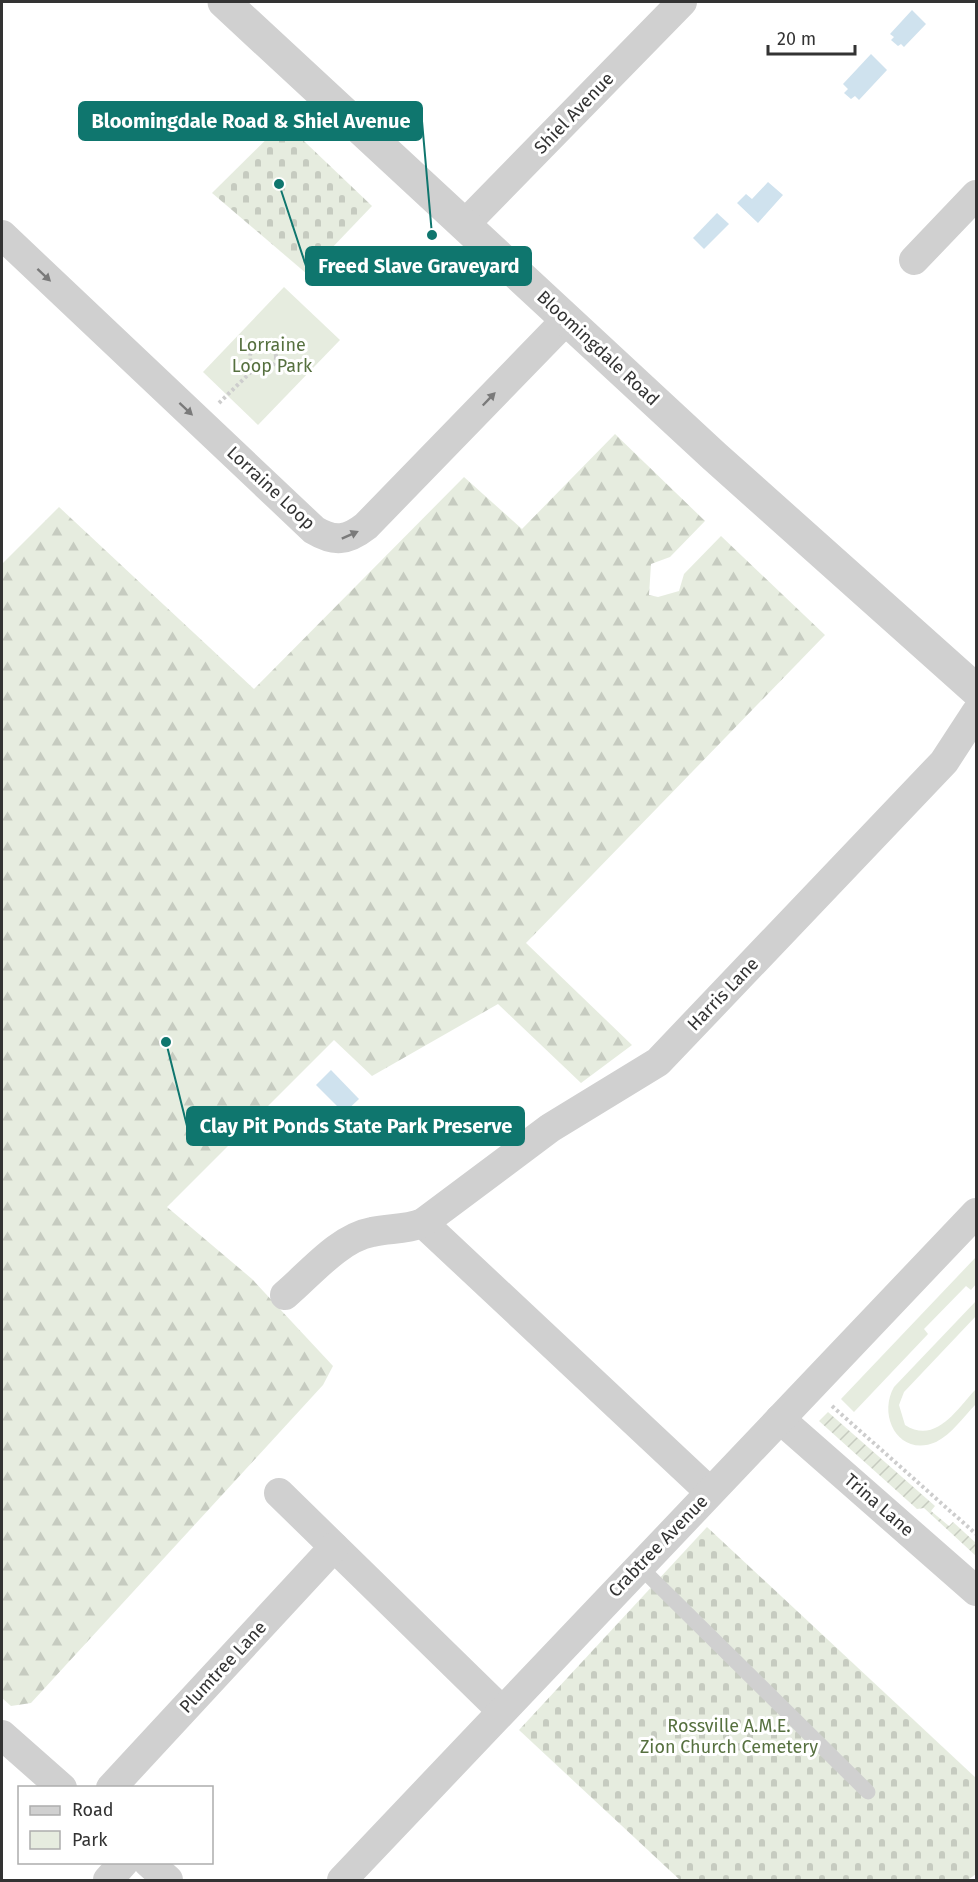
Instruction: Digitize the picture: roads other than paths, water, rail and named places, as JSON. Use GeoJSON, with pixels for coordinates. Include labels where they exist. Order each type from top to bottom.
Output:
{"type":"FeatureCollection","features":[{"type":"Feature","properties":{"kind":"street","name":"Bloomingdale Road"},"geometry":{"type":"LineString","coordinates":[[224,2],[714,456],[976,690]]}},
{"type":"Feature","properties":{"kind":"street","name":"Shiel Avenue"},"geometry":{"type":"LineString","coordinates":[[465,224],[682,2]]}},
{"type":"Feature","properties":{"kind":"street"},"geometry":{"type":"LineString","coordinates":[[914,260],[976,195]]}},
{"type":"Feature","properties":{"kind":"street","name":"Lorraine Loop"},"geometry":{"type":"LineString","coordinates":[[2,235],[314,530],[339,540],[353,536],[366,526],[567,319]]}},
{"type":"Feature","properties":{"kind":"street","name":"Harris Lane"},"geometry":{"type":"LineString","coordinates":[[285,1295],[344,1245],[359,1236],[373,1232],[405,1230],[423,1223],[550,1128],[658,1062],[944,762],[976,713]]}},
{"type":"Feature","properties":{"kind":"street","name":"Crabtree Avenue"},"geometry":{"type":"LineString","coordinates":[[342,1881],[976,1213]]}},
{"type":"Feature","properties":{"kind":"street"},"geometry":{"type":"LineString","coordinates":[[423,1223],[710,1492]]}},
{"type":"Feature","properties":{"kind":"street","name":"Trina Lane"},"geometry":{"type":"LineString","coordinates":[[780,1419],[976,1591]]}},
{"type":"Feature","properties":{"kind":"street"},"geometry":{"type":"LineString","coordinates":[[279,1493],[502,1711]]}},
{"type":"Feature","properties":{"kind":"street","name":"Plumtree Lane"},"geometry":{"type":"LineString","coordinates":[[113,1786],[334,1547]]}},
{"type":"Feature","properties":{"kind":"street"},"geometry":{"type":"LineString","coordinates":[[2,1735],[60,1786]]}},
{"type":"Feature","properties":{"kind":"street"},"geometry":{"type":"LineString","coordinates":[[108,1881],[123,1864]]}},
{"type":"Feature","properties":{"kind":"street"},"geometry":{"type":"LineString","coordinates":[[149,1864],[168,1881]]}},
{"type":"Feature","properties":{"kind":"lane"},"geometry":{"type":"LineString","coordinates":[[639,1566],[868,1792]]}},
{"type":"Feature","properties":{"kind":"water"},"geometry":{"type":"Polygon","coordinates":[[[912,10],[926,24],[904,47],[901,44],[898,46],[891,40],[894,37],[890,34],[912,10]]]}},
{"type":"Feature","properties":{"kind":"water"},"geometry":{"type":"Polygon","coordinates":[[[871,54],[887,70],[859,100],[855,96],[851,99],[844,93],[848,89],[843,84],[871,54]]]}},
{"type":"Feature","properties":{"kind":"water"},"geometry":{"type":"Polygon","coordinates":[[[768,182],[783,195],[758,223],[737,203],[746,194],[752,199],[768,182]]]}},
{"type":"Feature","properties":{"kind":"water"},"geometry":{"type":"Polygon","coordinates":[[[717,213],[729,224],[704,249],[693,238],[717,213]]]}},
{"type":"Feature","properties":{"kind":"water"},"geometry":{"type":"Polygon","coordinates":[[[331,1070],[359,1099],[344,1113],[316,1085],[331,1070]]]}},
{"type":"Feature","properties":{"kind":"place","name":"Freed Slave Graveyard"},"geometry":{"type":"Point","coordinates":[279,184]}},
{"type":"Feature","properties":{"kind":"place","name":"Bloomingdale Road & Shiel Avenue"},"geometry":{"type":"Point","coordinates":[432,235]}},
{"type":"Feature","properties":{"kind":"place","name":"Clay Pit Ponds State Park Preserve"},"geometry":{"type":"Point","coordinates":[166,1042]}},
{"type":"Feature","properties":{"kind":"park label","name":"Lorraine Loop Park"},"geometry":{"type":"Point","coordinates":[272,355]}},
{"type":"Feature","properties":{"kind":"park label","name":"Rossville A.M.E. Zion Church Cemetery"},"geometry":{"type":"Point","coordinates":[729,1736]}}]}
